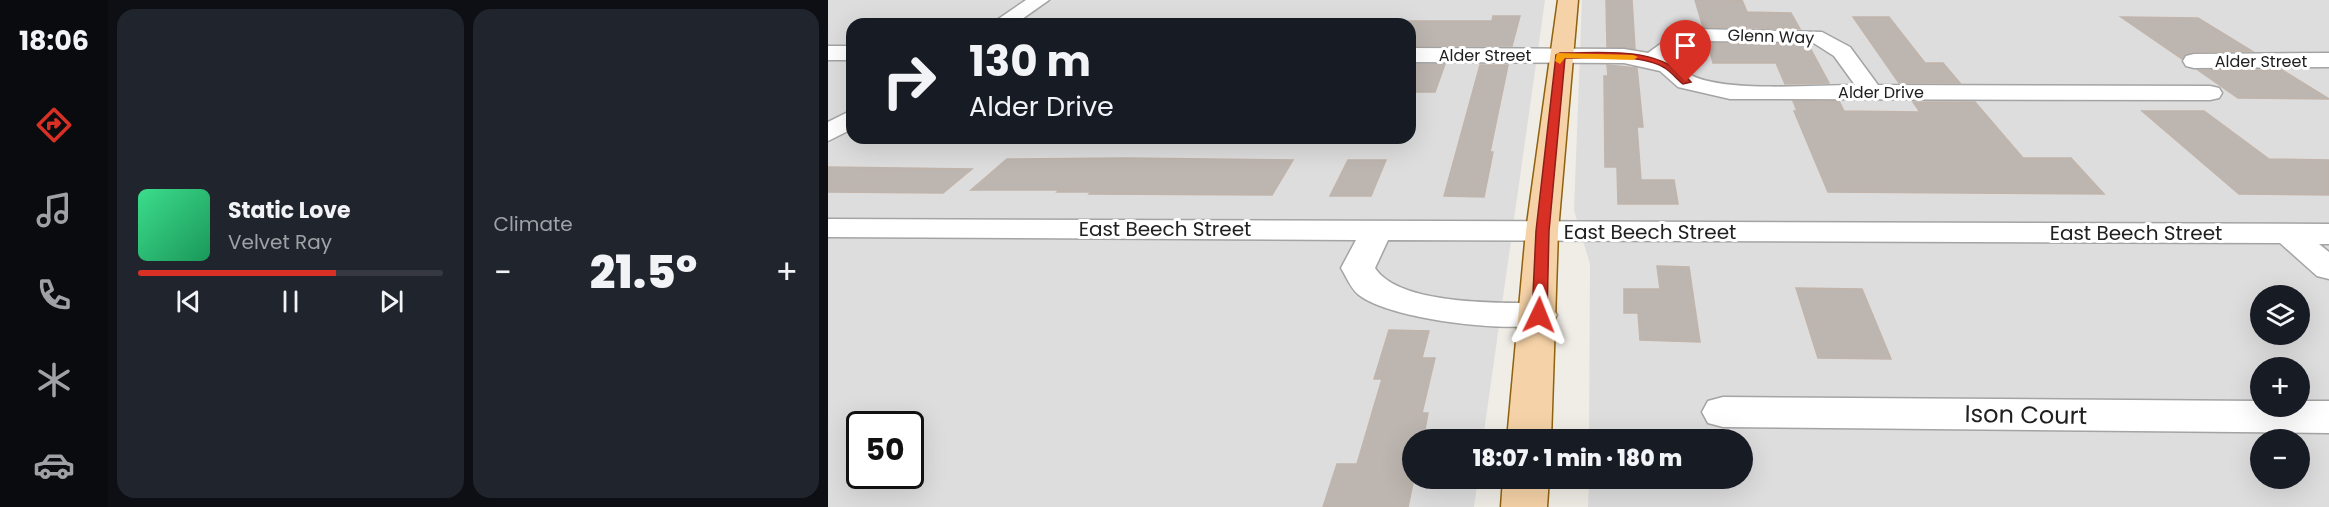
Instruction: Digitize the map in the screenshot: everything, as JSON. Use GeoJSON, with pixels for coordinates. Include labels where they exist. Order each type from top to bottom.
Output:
{"type":"FeatureCollection","features":[{"type":"Feature","properties":{"kind":"main road"},"geometry":{"type":"LineString","coordinates":[[1530,429],[1539,315],[1542,231],[1568,0]]}},
{"type":"Feature","properties":{"kind":"main road"},"geometry":{"type":"LineString","coordinates":[[1524,507],[1525,489]]}},
{"type":"Feature","properties":{"kind":"street"},"geometry":{"type":"LineString","coordinates":[[1010,18],[1039,0]]}},
{"type":"Feature","properties":{"kind":"street","name":"Glenn Way"},"geometry":{"type":"LineString","coordinates":[[1652,60],[1682,39],[1696,35],[1815,36],[1830,41],[1842,49],[1871,92]]}},
{"type":"Feature","properties":{"kind":"street"},"geometry":{"type":"LineString","coordinates":[[828,53],[846,53]]}},
{"type":"Feature","properties":{"kind":"street","name":"Alder Street"},"geometry":{"type":"LineString","coordinates":[[1416,55],[1560,55]]}},
{"type":"Feature","properties":{"kind":"street","name":"Alder Drive"},"geometry":{"type":"LineString","coordinates":[[1560,55],[1624,56],[1652,60],[1668,66],[1686,82],[1707,89],[1730,92],[2210,93]]}},
{"type":"Feature","properties":{"kind":"street","name":"Alder Street"},"geometry":{"type":"LineString","coordinates":[[2193,61],[2329,60]]}},
{"type":"Feature","properties":{"kind":"street"},"geometry":{"type":"LineString","coordinates":[[828,133],[846,122]]}},
{"type":"Feature","properties":{"kind":"street","name":"East Beech Street"},"geometry":{"type":"LineString","coordinates":[[828,228],[2329,234]]}},
{"type":"Feature","properties":{"kind":"street"},"geometry":{"type":"LineString","coordinates":[[1379,230],[1366,249],[1358,268],[1369,286],[1391,298],[1461,310],[1539,315]]}},
{"type":"Feature","properties":{"kind":"street"},"geometry":{"type":"LineString","coordinates":[[2288,234],[2329,269]]}},
{"type":"Feature","properties":{"kind":"street","name":"Ison Court"},"geometry":{"type":"LineString","coordinates":[[1723,412],[2329,417]]}},
{"type":"Feature","properties":{"kind":"shaded area"},"geometry":{"type":"Polygon","coordinates":[[[828,0],[1545,0],[1484,429],[1402,429],[1402,489],[1477,489],[1474,507],[828,507],[828,0]]]}},
{"type":"Feature","properties":{"kind":"shaded area"},"geometry":{"type":"Polygon","coordinates":[[[1582,0],[2329,0],[2329,507],[1588,507],[1589,489],[1753,489],[1753,429],[1589,429],[1590,264],[1574,210],[1582,0]]]}},
{"type":"Feature","properties":{"kind":"building"},"geometry":{"type":"Polygon","coordinates":[[[1606,0],[1632,0],[1635,49],[1607,47],[1606,0]]]}},
{"type":"Feature","properties":{"kind":"building"},"geometry":{"type":"Polygon","coordinates":[[[1695,0],[1742,0],[1747,12],[1791,13],[1800,29],[1703,27],[1695,0]]]}},
{"type":"Feature","properties":{"kind":"building"},"geometry":{"type":"Polygon","coordinates":[[[1493,16],[1520,16],[1512,46],[1416,46],[1416,21],[1492,21],[1493,16]]]}},
{"type":"Feature","properties":{"kind":"building"},"geometry":{"type":"Polygon","coordinates":[[[1853,17],[1889,17],[1925,63],[1943,63],[1960,83],[1899,83],[1853,17]]]}},
{"type":"Feature","properties":{"kind":"building"},"geometry":{"type":"Polygon","coordinates":[[[2121,17],[2198,18],[2252,51],[2194,52],[2185,54],[2182,59],[2121,17]]]}},
{"type":"Feature","properties":{"kind":"building"},"geometry":{"type":"Polygon","coordinates":[[[1708,43],[1808,44],[1829,83],[1785,84],[1776,63],[1713,63],[1708,43]]]}},
{"type":"Feature","properties":{"kind":"building"},"geometry":{"type":"Polygon","coordinates":[[[1416,64],[1445,64],[1435,92],[1416,92],[1416,64]]]}},
{"type":"Feature","properties":{"kind":"building"},"geometry":{"type":"Polygon","coordinates":[[[1480,65],[1508,65],[1490,152],[1493,152],[1484,197],[1444,196],[1480,65]]]}},
{"type":"Feature","properties":{"kind":"building"},"geometry":{"type":"Polygon","coordinates":[[[1607,65],[1637,68],[1643,127],[1637,127],[1641,180],[1674,180],[1678,204],[1618,204],[1617,167],[1605,167],[1604,76],[1608,76],[1607,65]]]}},
{"type":"Feature","properties":{"kind":"building"},"geometry":{"type":"Polygon","coordinates":[[[2198,70],[2282,70],[2329,99],[2238,98],[2198,70]]]}},
{"type":"Feature","properties":{"kind":"building"},"geometry":{"type":"Polygon","coordinates":[[[1793,101],[1839,101],[1844,111],[1920,112],[1913,102],[1975,102],[2023,158],[2071,158],[2104,194],[1828,192],[1794,111],[1797,111],[1793,101]]]}},
{"type":"Feature","properties":{"kind":"building"},"geometry":{"type":"Polygon","coordinates":[[[2142,111],[2204,111],[2269,159],[2329,160],[2329,195],[2239,194],[2142,111]]]}},
{"type":"Feature","properties":{"kind":"building"},"geometry":{"type":"Polygon","coordinates":[[[1007,159],[1293,160],[1272,195],[1089,194],[1091,192],[1057,192],[1059,190],[971,190],[1007,159]]]}},
{"type":"Feature","properties":{"kind":"building"},"geometry":{"type":"Polygon","coordinates":[[[1348,160],[1386,160],[1371,196],[1330,196],[1348,160]]]}},
{"type":"Feature","properties":{"kind":"building"},"geometry":{"type":"Polygon","coordinates":[[[828,167],[972,169],[943,193],[828,192],[828,167]]]}},
{"type":"Feature","properties":{"kind":"building"},"geometry":{"type":"Polygon","coordinates":[[[1657,266],[1689,267],[1700,342],[1640,340],[1638,313],[1624,313],[1624,289],[1660,289],[1657,266]]]}},
{"type":"Feature","properties":{"kind":"building"},"geometry":{"type":"Polygon","coordinates":[[[1796,288],[1862,289],[1891,359],[1818,358],[1796,288]]]}},
{"type":"Feature","properties":{"kind":"building"},"geometry":{"type":"Polygon","coordinates":[[[1389,330],[1429,331],[1422,358],[1435,358],[1422,413],[1428,413],[1425,429],[1402,429],[1402,489],[1412,489],[1408,507],[1323,507],[1337,464],[1357,464],[1382,379],[1374,379],[1389,330]]]}},
{"type":"Feature","properties":{"kind":"slow traffic"},"geometry":{"type":"LineString","coordinates":[[1560,61],[1560,55],[1633,57]]}},
{"type":"Feature","properties":{"kind":"route"},"geometry":{"type":"LineString","coordinates":[[1539,315],[1542,231],[1560,55],[1624,56],[1652,60],[1668,66],[1686,82]]}}]}
